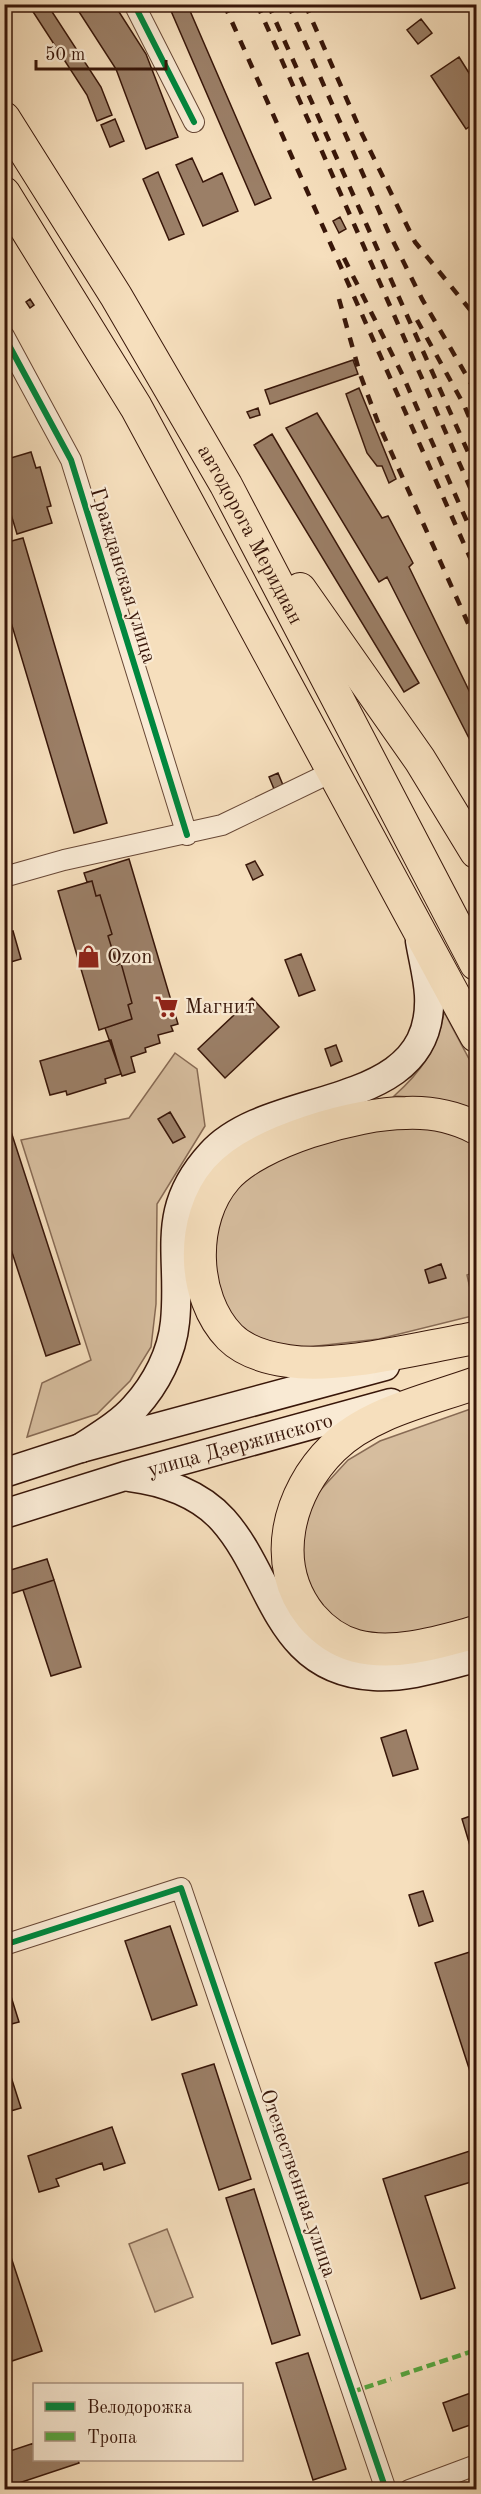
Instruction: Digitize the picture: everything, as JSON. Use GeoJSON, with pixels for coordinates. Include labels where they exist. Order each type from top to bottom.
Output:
{"type":"FeatureCollection","features":[{"type":"Feature","properties":{"kind":"main road","name":"автодорога Меридиан"},"geometry":{"type":"LineString","coordinates":[[4,118],[104,277],[226,485],[477,964]]}},
{"type":"Feature","properties":{"kind":"main road","name":"автодорога Меридиан"},"geometry":{"type":"LineString","coordinates":[[4,193],[136,407],[477,1036]]}},
{"type":"Feature","properties":{"kind":"main road"},"geometry":{"type":"LineString","coordinates":[[226,485],[399,729],[477,852]]}},
{"type":"Feature","properties":{"kind":"main road"},"geometry":{"type":"LineString","coordinates":[[81,1448],[128,1415],[151,1387],[163,1364],[175,1322],[176,1221],[188,1185],[198,1168],[227,1138],[246,1126],[377,1082],[403,1066],[416,1050],[426,1021],[429,996],[417,927]]}},
{"type":"Feature","properties":{"kind":"main road"},"geometry":{"type":"LineString","coordinates":[[477,1128],[447,1116],[405,1113],[354,1121],[279,1142],[239,1164],[225,1178],[204,1216],[201,1247],[203,1279],[215,1316],[231,1338],[246,1349],[265,1357],[309,1363],[477,1340]]}},
{"type":"Feature","properties":{"kind":"main road","name":"улица Дзержинского"},"geometry":{"type":"LineString","coordinates":[[4,1473],[81,1448],[477,1340]]}},
{"type":"Feature","properties":{"kind":"main road"},"geometry":{"type":"LineString","coordinates":[[477,1381],[377,1419],[347,1436],[321,1461],[304,1485],[295,1507],[287,1545],[290,1573],[301,1603],[317,1623],[336,1638],[365,1648],[396,1649],[477,1632]]}},
{"type":"Feature","properties":{"kind":"main road","name":"улица Дзержинского"},"geometry":{"type":"LineString","coordinates":[[4,1514],[125,1476],[477,1381]]}},
{"type":"Feature","properties":{"kind":"main road"},"geometry":{"type":"LineString","coordinates":[[125,1476],[166,1485],[190,1496],[218,1515],[234,1534],[285,1626],[298,1642],[325,1663],[354,1674],[394,1676],[477,1658]]}},
{"type":"Feature","properties":{"kind":"street"},"geometry":{"type":"LineString","coordinates":[[134,4],[194,122]]}},
{"type":"Feature","properties":{"kind":"street","name":"Гражданская улица"},"geometry":{"type":"LineString","coordinates":[[4,336],[71,460],[187,835]]}},
{"type":"Feature","properties":{"kind":"street"},"geometry":{"type":"LineString","coordinates":[[4,877],[75,857],[163,837],[187,835],[243,817],[334,771]]}},
{"type":"Feature","properties":{"kind":"street","name":"Отечественная улица"},"geometry":{"type":"LineString","coordinates":[[4,1945],[181,1887],[386,2490]]}},
{"type":"Feature","properties":{"kind":"street"},"geometry":{"type":"LineString","coordinates":[[409,2490],[477,2465]]}},
{"type":"Feature","properties":{"kind":"shaded area"},"geometry":{"type":"Polygon","coordinates":[[[444,1012],[476,1072],[476,1111],[431,1098],[394,1096],[420,1069],[433,1048],[444,1012]]]}},
{"type":"Feature","properties":{"kind":"shaded area"},"geometry":{"type":"Polygon","coordinates":[[[175,1053],[197,1069],[205,1126],[157,1204],[156,1304],[151,1347],[130,1381],[97,1414],[27,1437],[42,1383],[91,1360],[21,1140],[129,1118],[175,1053]]]}},
{"type":"Feature","properties":{"kind":"shaded area"},"geometry":{"type":"Polygon","coordinates":[[[398,1125],[445,1130],[476,1143],[476,1272],[467,1275],[476,1315],[379,1339],[308,1347],[275,1345],[244,1332],[222,1302],[212,1252],[226,1196],[266,1163],[335,1139],[398,1125]]]}},
{"type":"Feature","properties":{"kind":"shaded area"},"geometry":{"type":"Polygon","coordinates":[[[476,1407],[476,1620],[402,1636],[351,1632],[311,1596],[299,1548],[315,1496],[348,1460],[380,1441],[476,1407]]]}},
{"type":"Feature","properties":{"kind":"shaded area"},"geometry":{"type":"Polygon","coordinates":[[[167,2229],[193,2297],[155,2312],[129,2244],[167,2229]]]}},
{"type":"Feature","properties":{"kind":"building"},"geometry":{"type":"Polygon","coordinates":[[[28,4],[47,4],[101,87],[112,115],[97,121],[87,95],[28,4]]]}},
{"type":"Feature","properties":{"kind":"building"},"geometry":{"type":"Polygon","coordinates":[[[74,4],[114,4],[146,54],[178,137],[146,149],[116,69],[74,4]]]}},
{"type":"Feature","properties":{"kind":"building"},"geometry":{"type":"Polygon","coordinates":[[[168,4],[187,4],[271,198],[255,205],[168,4]]]}},
{"type":"Feature","properties":{"kind":"building"},"geometry":{"type":"Polygon","coordinates":[[[421,19],[432,33],[418,44],[407,30],[421,19]]]}},
{"type":"Feature","properties":{"kind":"building"},"geometry":{"type":"Polygon","coordinates":[[[459,57],[476,84],[476,122],[466,129],[431,76],[459,57]]]}},
{"type":"Feature","properties":{"kind":"building"},"geometry":{"type":"Polygon","coordinates":[[[115,119],[124,141],[110,147],[101,125],[115,119]]]}},
{"type":"Feature","properties":{"kind":"building"},"geometry":{"type":"Polygon","coordinates":[[[192,158],[203,182],[222,173],[238,211],[203,226],[176,165],[192,158]]]}},
{"type":"Feature","properties":{"kind":"building"},"geometry":{"type":"Polygon","coordinates":[[[158,172],[184,234],[169,240],[143,179],[158,172]]]}},
{"type":"Feature","properties":{"kind":"building"},"geometry":{"type":"Polygon","coordinates":[[[340,217],[346,229],[339,233],[333,221],[340,217]]]}},
{"type":"Feature","properties":{"kind":"building"},"geometry":{"type":"Polygon","coordinates":[[[30,299],[34,305],[30,308],[26,302],[30,299]]]}},
{"type":"Feature","properties":{"kind":"building"},"geometry":{"type":"Polygon","coordinates":[[[476,340],[476,352],[471,344],[476,340]]]}},
{"type":"Feature","properties":{"kind":"building"},"geometry":{"type":"Polygon","coordinates":[[[353,360],[358,374],[270,404],[265,390],[353,360]]]}},
{"type":"Feature","properties":{"kind":"building"},"geometry":{"type":"Polygon","coordinates":[[[359,388],[396,479],[389,483],[382,466],[377,466],[367,453],[346,394],[359,388]]]}},
{"type":"Feature","properties":{"kind":"building"},"geometry":{"type":"Polygon","coordinates":[[[258,408],[260,415],[250,418],[247,412],[258,408]]]}},
{"type":"Feature","properties":{"kind":"building"},"geometry":{"type":"Polygon","coordinates":[[[317,413],[382,518],[388,516],[413,563],[409,567],[476,705],[476,752],[387,577],[379,582],[286,428],[317,413]]]}},
{"type":"Feature","properties":{"kind":"building"},"geometry":{"type":"Polygon","coordinates":[[[272,434],[419,683],[404,692],[254,445],[272,434]]]}},
{"type":"Feature","properties":{"kind":"building"},"geometry":{"type":"Polygon","coordinates":[[[31,452],[36,468],[40,467],[51,506],[47,507],[52,523],[17,534],[4,491],[4,460],[31,452]]]}},
{"type":"Feature","properties":{"kind":"building"},"geometry":{"type":"Polygon","coordinates":[[[23,538],[107,823],[74,833],[4,599],[4,543],[23,538]]]}},
{"type":"Feature","properties":{"kind":"building"},"geometry":{"type":"Polygon","coordinates":[[[278,773],[283,785],[274,789],[269,777],[278,773]]]}},
{"type":"Feature","properties":{"kind":"building"},"geometry":{"type":"Polygon","coordinates":[[[129,859],[178,1024],[171,1026],[173,1031],[158,1035],[160,1043],[145,1048],[146,1052],[131,1057],[135,1072],[122,1076],[105,1028],[132,1019],[128,1005],[132,1003],[121,963],[117,965],[108,936],[112,934],[100,895],[96,896],[92,881],[87,882],[84,873],[129,859]]]}},
{"type":"Feature","properties":{"kind":"building"},"geometry":{"type":"Polygon","coordinates":[[[255,861],[263,875],[253,880],[246,865],[255,861]]]}},
{"type":"Feature","properties":{"kind":"building"},"geometry":{"type":"Polygon","coordinates":[[[92,881],[96,896],[100,895],[112,934],[108,936],[117,965],[121,963],[132,1003],[128,1005],[132,1019],[99,1030],[58,891],[92,881]]]}},
{"type":"Feature","properties":{"kind":"building"},"geometry":{"type":"Polygon","coordinates":[[[13,931],[21,959],[4,964],[4,934],[13,931]]]}},
{"type":"Feature","properties":{"kind":"building"},"geometry":{"type":"Polygon","coordinates":[[[301,954],[315,990],[299,996],[285,960],[301,954]]]}},
{"type":"Feature","properties":{"kind":"building"},"geometry":{"type":"Polygon","coordinates":[[[252,998],[279,1027],[225,1078],[198,1049],[252,998]]]}},
{"type":"Feature","properties":{"kind":"building"},"geometry":{"type":"Polygon","coordinates":[[[111,1040],[121,1074],[105,1079],[106,1083],[67,1095],[66,1091],[50,1095],[40,1061],[111,1040]]]}},
{"type":"Feature","properties":{"kind":"building"},"geometry":{"type":"Polygon","coordinates":[[[336,1045],[342,1061],[331,1066],[325,1049],[336,1045]]]}},
{"type":"Feature","properties":{"kind":"building"},"geometry":{"type":"Polygon","coordinates":[[[4,1110],[80,1344],[46,1356],[4,1228],[4,1110]]]}},
{"type":"Feature","properties":{"kind":"building"},"geometry":{"type":"Polygon","coordinates":[[[170,1112],[185,1137],[173,1143],[158,1119],[170,1112]]]}},
{"type":"Feature","properties":{"kind":"building"},"geometry":{"type":"Polygon","coordinates":[[[441,1264],[446,1278],[429,1283],[425,1270],[441,1264]]]}},
{"type":"Feature","properties":{"kind":"building"},"geometry":{"type":"Polygon","coordinates":[[[47,1559],[54,1580],[4,1596],[4,1572],[47,1559]]]}},
{"type":"Feature","properties":{"kind":"building"},"geometry":{"type":"Polygon","coordinates":[[[54,1580],[81,1667],[51,1676],[23,1590],[54,1580]]]}},
{"type":"Feature","properties":{"kind":"building"},"geometry":{"type":"Polygon","coordinates":[[[406,1730],[418,1769],[393,1776],[381,1738],[406,1730]]]}},
{"type":"Feature","properties":{"kind":"building"},"geometry":{"type":"Polygon","coordinates":[[[476,1814],[476,1847],[471,1849],[462,1819],[476,1814]]]}},
{"type":"Feature","properties":{"kind":"building"},"geometry":{"type":"Polygon","coordinates":[[[423,1891],[433,1921],[419,1926],[409,1895],[423,1891]]]}},
{"type":"Feature","properties":{"kind":"building"},"geometry":{"type":"Polygon","coordinates":[[[170,1926],[197,2005],[152,2020],[125,1941],[170,1926]]]}},
{"type":"Feature","properties":{"kind":"building"},"geometry":{"type":"Polygon","coordinates":[[[476,1950],[476,2090],[435,1963],[476,1950]]]}},
{"type":"Feature","properties":{"kind":"building"},"geometry":{"type":"Polygon","coordinates":[[[9,1990],[19,2022],[4,2026],[4,1991],[9,1990]]]}},
{"type":"Feature","properties":{"kind":"building"},"geometry":{"type":"Polygon","coordinates":[[[4,2055],[21,2108],[4,2113],[4,2055]]]}},
{"type":"Feature","properties":{"kind":"building"},"geometry":{"type":"Polygon","coordinates":[[[214,2064],[251,2179],[219,2190],[182,2074],[214,2064]]]}},
{"type":"Feature","properties":{"kind":"building"},"geometry":{"type":"Polygon","coordinates":[[[112,2127],[125,2163],[104,2170],[102,2163],[56,2179],[59,2186],[39,2192],[28,2156],[112,2127]]]}},
{"type":"Feature","properties":{"kind":"building"},"geometry":{"type":"Polygon","coordinates":[[[476,2149],[476,2200],[471,2182],[425,2196],[455,2288],[421,2299],[383,2179],[476,2149]]]}},
{"type":"Feature","properties":{"kind":"building"},"geometry":{"type":"Polygon","coordinates":[[[254,2189],[300,2335],[272,2344],[226,2198],[254,2189]]]}},
{"type":"Feature","properties":{"kind":"building"},"geometry":{"type":"Polygon","coordinates":[[[9,2251],[42,2351],[9,2362],[4,2349],[4,2253],[9,2251]]]}},
{"type":"Feature","properties":{"kind":"building"},"geometry":{"type":"Polygon","coordinates":[[[308,2353],[346,2469],[313,2480],[276,2363],[308,2353]]]}},
{"type":"Feature","properties":{"kind":"building"},"geometry":{"type":"Polygon","coordinates":[[[476,2391],[476,2423],[453,2431],[443,2403],[476,2391]]]}},
{"type":"Feature","properties":{"kind":"building"},"geometry":{"type":"Polygon","coordinates":[[[33,2443],[33,2461],[78,2461],[79,2463],[4,2488],[4,2453],[33,2443]]]}},
{"type":"Feature","properties":{"kind":"railway"},"geometry":{"type":"LineString","coordinates":[[224,4],[476,571]]}},
{"type":"Feature","properties":{"kind":"railway"},"geometry":{"type":"LineString","coordinates":[[257,4],[476,501]]}},
{"type":"Feature","properties":{"kind":"railway"},"geometry":{"type":"LineString","coordinates":[[268,4],[476,470]]}},
{"type":"Feature","properties":{"kind":"railway"},"geometry":{"type":"LineString","coordinates":[[288,4],[388,231],[422,299],[476,392]]}},
{"type":"Feature","properties":{"kind":"railway"},"geometry":{"type":"LineString","coordinates":[[305,4],[362,134],[415,242],[476,317]]}},
{"type":"Feature","properties":{"kind":"railway"},"geometry":{"type":"LineString","coordinates":[[344,258],[403,376],[476,542]]}},
{"type":"Feature","properties":{"kind":"railway"},"geometry":{"type":"LineString","coordinates":[[339,299],[360,374],[379,425],[476,641]]}},
{"type":"Feature","properties":{"kind":"railway"},"geometry":{"type":"LineString","coordinates":[[417,320],[464,405],[476,433]]}},
{"type":"Feature","properties":{"kind":"marked path"},"geometry":{"type":"LineString","coordinates":[[401,2375],[476,2350]]}},
{"type":"Feature","properties":{"kind":"marked path"},"geometry":{"type":"LineString","coordinates":[[352,2392],[391,2379]]}},
{"type":"Feature","properties":{"kind":"cycle path"},"geometry":{"type":"LineString","coordinates":[[134,4],[194,122]]}},
{"type":"Feature","properties":{"kind":"cycle path"},"geometry":{"type":"LineString","coordinates":[[4,336],[71,460],[187,835]]}},
{"type":"Feature","properties":{"kind":"cycle path"},"geometry":{"type":"LineString","coordinates":[[4,1945],[181,1888],[386,2490]]}},
{"type":"Feature","properties":{"kind":"place","name":"Ozon"},"geometry":{"type":"Point","coordinates":[89,956]}},
{"type":"Feature","properties":{"kind":"place","name":"Магнит"},"geometry":{"type":"Point","coordinates":[167,1006]}}]}
